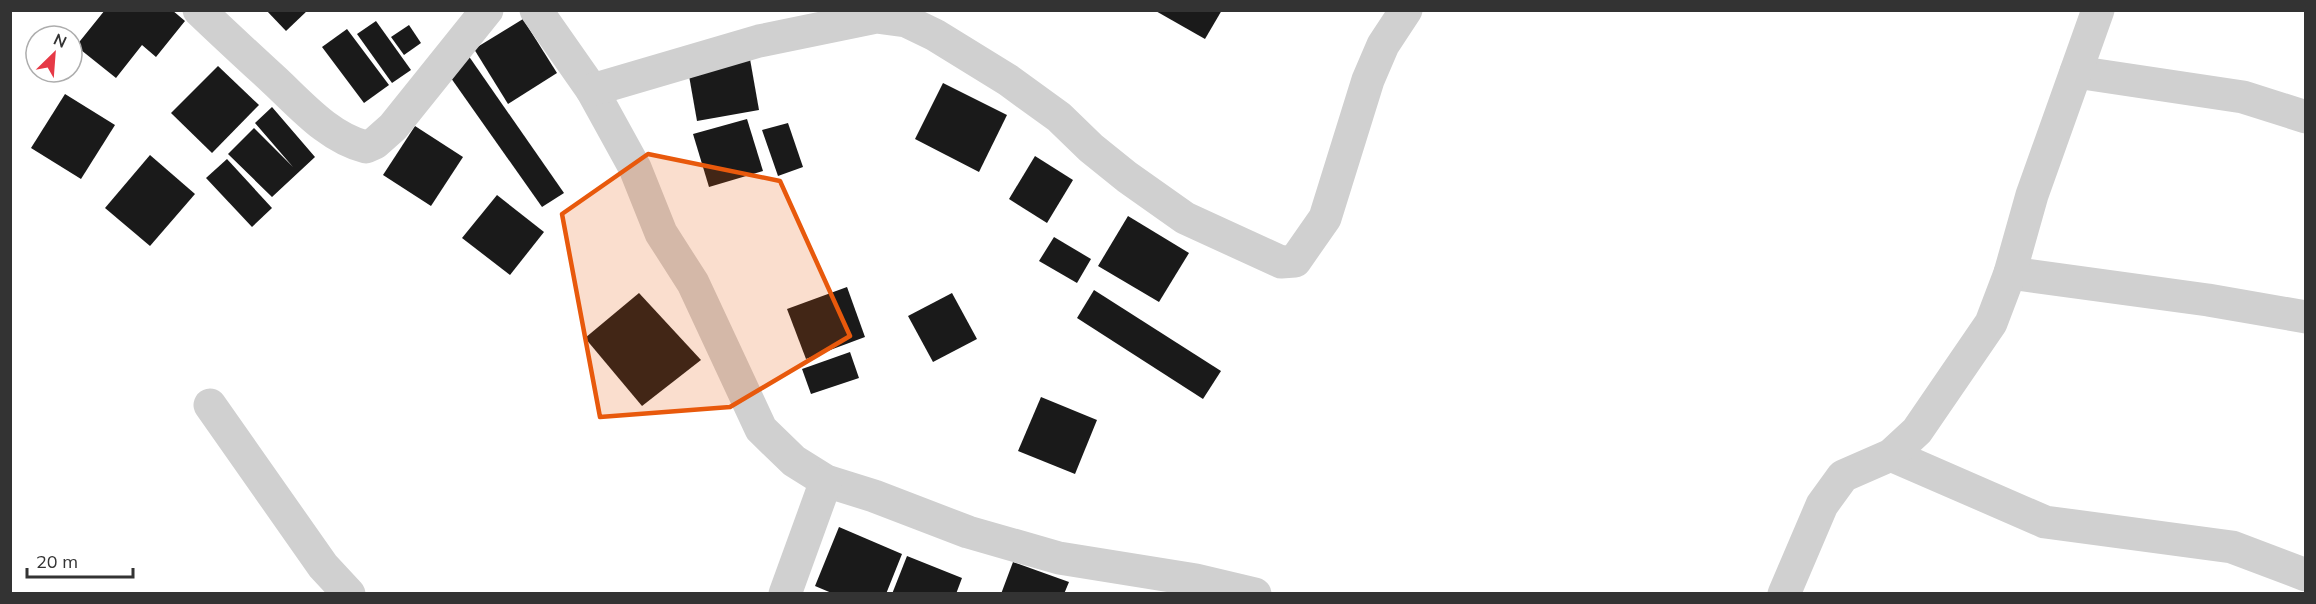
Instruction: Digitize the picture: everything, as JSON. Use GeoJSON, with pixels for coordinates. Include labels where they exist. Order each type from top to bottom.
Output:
{"type":"FeatureCollection","features":[{"type":"Feature","properties":{"kind":"street"},"geometry":{"type":"LineString","coordinates":[[199,10],[322,123],[352,144],[366,147],[375,143],[393,127],[487,10]]}},
{"type":"Feature","properties":{"kind":"street"},"geometry":{"type":"LineString","coordinates":[[536,10],[592,90],[635,168],[661,233],[693,283],[761,429],[794,461],[826,481],[874,496],[968,532],[1059,558],[1196,580],[1255,594]]}},
{"type":"Feature","properties":{"kind":"street"},"geometry":{"type":"LineString","coordinates":[[592,90],[759,41],[876,17],[906,21],[934,35],[1008,80],[1059,117],[1091,148],[1185,218],[1274,259],[1288,262],[1295,261],[1325,218],[1368,81],[1383,45],[1406,10]]}},
{"type":"Feature","properties":{"kind":"street"},"geometry":{"type":"LineString","coordinates":[[1784,594],[1822,505],[1843,476],[1890,455],[1917,431],[1991,323],[2010,273],[2031,195],[2098,10]]}},
{"type":"Feature","properties":{"kind":"street"},"geometry":{"type":"LineString","coordinates":[[2076,72],[2243,98],[2306,117]]}},
{"type":"Feature","properties":{"kind":"street"},"geometry":{"type":"LineString","coordinates":[[2010,273],[2208,300],[2306,317]]}},
{"type":"Feature","properties":{"kind":"street"},"geometry":{"type":"LineString","coordinates":[[210,405],[323,566],[349,594]]}},
{"type":"Feature","properties":{"kind":"street"},"geometry":{"type":"LineString","coordinates":[[1890,455],[2045,522],[2232,547],[2306,575]]}},
{"type":"Feature","properties":{"kind":"street"},"geometry":{"type":"LineString","coordinates":[[785,594],[826,481]]}},
{"type":"Feature","properties":{"kind":"highlighted area"},"geometry":{"type":"Polygon","coordinates":[[[648,154],[780,181],[850,336],[730,407],[600,417],[562,214],[648,154]]]}},
{"type":"Feature","properties":{"kind":"building"},"geometry":{"type":"Polygon","coordinates":[[[105,10],[172,10],[185,21],[156,57],[142,45],[116,78],[84,52],[84,36],[105,10]]]}},
{"type":"Feature","properties":{"kind":"building"},"geometry":{"type":"Polygon","coordinates":[[[266,10],[308,10],[286,31],[266,10]]]}},
{"type":"Feature","properties":{"kind":"building"},"geometry":{"type":"Polygon","coordinates":[[[1154,10],[1222,10],[1205,39],[1154,10]]]}},
{"type":"Feature","properties":{"kind":"building"},"geometry":{"type":"Polygon","coordinates":[[[523,19],[557,73],[508,104],[474,49],[523,19]]]}},
{"type":"Feature","properties":{"kind":"building"},"geometry":{"type":"Polygon","coordinates":[[[376,21],[411,70],[392,83],[357,34],[376,21]]]}},
{"type":"Feature","properties":{"kind":"building"},"geometry":{"type":"Polygon","coordinates":[[[409,25],[421,43],[404,55],[391,37],[409,25]]]}},
{"type":"Feature","properties":{"kind":"building"},"geometry":{"type":"Polygon","coordinates":[[[347,29],[389,85],[364,103],[322,47],[347,29]]]}},
{"type":"Feature","properties":{"kind":"building"},"geometry":{"type":"Polygon","coordinates":[[[468,55],[564,193],[542,207],[446,71],[468,55]]]}},
{"type":"Feature","properties":{"kind":"building"},"geometry":{"type":"Polygon","coordinates":[[[750,59],[759,110],[697,121],[688,70],[750,59]]]}},
{"type":"Feature","properties":{"kind":"building"},"geometry":{"type":"Polygon","coordinates":[[[218,66],[259,105],[212,153],[171,113],[218,66]]]}},
{"type":"Feature","properties":{"kind":"building"},"geometry":{"type":"Polygon","coordinates":[[[943,83],[1007,115],[979,172],[915,139],[943,83]]]}},
{"type":"Feature","properties":{"kind":"building"},"geometry":{"type":"Polygon","coordinates":[[[65,94],[115,125],[81,179],[31,148],[65,94]]]}},
{"type":"Feature","properties":{"kind":"building"},"geometry":{"type":"Polygon","coordinates":[[[272,107],[315,157],[272,197],[228,154],[254,128],[293,167],[255,123],[272,107]]]}},
{"type":"Feature","properties":{"kind":"building"},"geometry":{"type":"Polygon","coordinates":[[[747,119],[763,171],[709,187],[693,134],[747,119]]]}},
{"type":"Feature","properties":{"kind":"building"},"geometry":{"type":"Polygon","coordinates":[[[788,123],[803,167],[778,176],[762,130],[788,123]]]}},
{"type":"Feature","properties":{"kind":"building"},"geometry":{"type":"Polygon","coordinates":[[[415,126],[463,157],[431,206],[383,175],[415,126]]]}},
{"type":"Feature","properties":{"kind":"building"},"geometry":{"type":"Polygon","coordinates":[[[150,155],[195,194],[150,246],[105,208],[150,155]]]}},
{"type":"Feature","properties":{"kind":"building"},"geometry":{"type":"Polygon","coordinates":[[[1035,156],[1073,180],[1047,223],[1009,199],[1035,156]]]}},
{"type":"Feature","properties":{"kind":"building"},"geometry":{"type":"Polygon","coordinates":[[[227,159],[272,208],[252,227],[206,178],[227,159]]]}},
{"type":"Feature","properties":{"kind":"building"},"geometry":{"type":"Polygon","coordinates":[[[497,195],[544,232],[510,275],[462,238],[497,195]]]}},
{"type":"Feature","properties":{"kind":"building"},"geometry":{"type":"Polygon","coordinates":[[[1128,216],[1189,253],[1159,302],[1098,266],[1128,216]]]}},
{"type":"Feature","properties":{"kind":"building"},"geometry":{"type":"Polygon","coordinates":[[[1054,237],[1091,259],[1077,283],[1039,261],[1054,237]]]}},
{"type":"Feature","properties":{"kind":"building"},"geometry":{"type":"Polygon","coordinates":[[[847,287],[865,337],[806,359],[787,309],[847,287]]]}},
{"type":"Feature","properties":{"kind":"building"},"geometry":{"type":"Polygon","coordinates":[[[1094,290],[1221,371],[1203,399],[1077,318],[1094,290]]]}},
{"type":"Feature","properties":{"kind":"building"},"geometry":{"type":"Polygon","coordinates":[[[639,293],[701,360],[642,406],[585,338],[639,293]]]}},
{"type":"Feature","properties":{"kind":"building"},"geometry":{"type":"Polygon","coordinates":[[[952,293],[977,339],[933,362],[908,316],[952,293]]]}},
{"type":"Feature","properties":{"kind":"building"},"geometry":{"type":"Polygon","coordinates":[[[850,352],[859,378],[811,394],[802,369],[850,352]]]}},
{"type":"Feature","properties":{"kind":"building"},"geometry":{"type":"Polygon","coordinates":[[[1041,397],[1097,420],[1075,474],[1018,451],[1041,397]]]}},
{"type":"Feature","properties":{"kind":"building"},"geometry":{"type":"Polygon","coordinates":[[[839,527],[902,554],[886,594],[834,594],[815,586],[839,527]]]}},
{"type":"Feature","properties":{"kind":"building"},"geometry":{"type":"Polygon","coordinates":[[[907,556],[962,578],[956,594],[892,594],[907,556]]]}},
{"type":"Feature","properties":{"kind":"building"},"geometry":{"type":"Polygon","coordinates":[[[1013,562],[1069,582],[1064,594],[1001,594],[1013,562]]]}}]}
